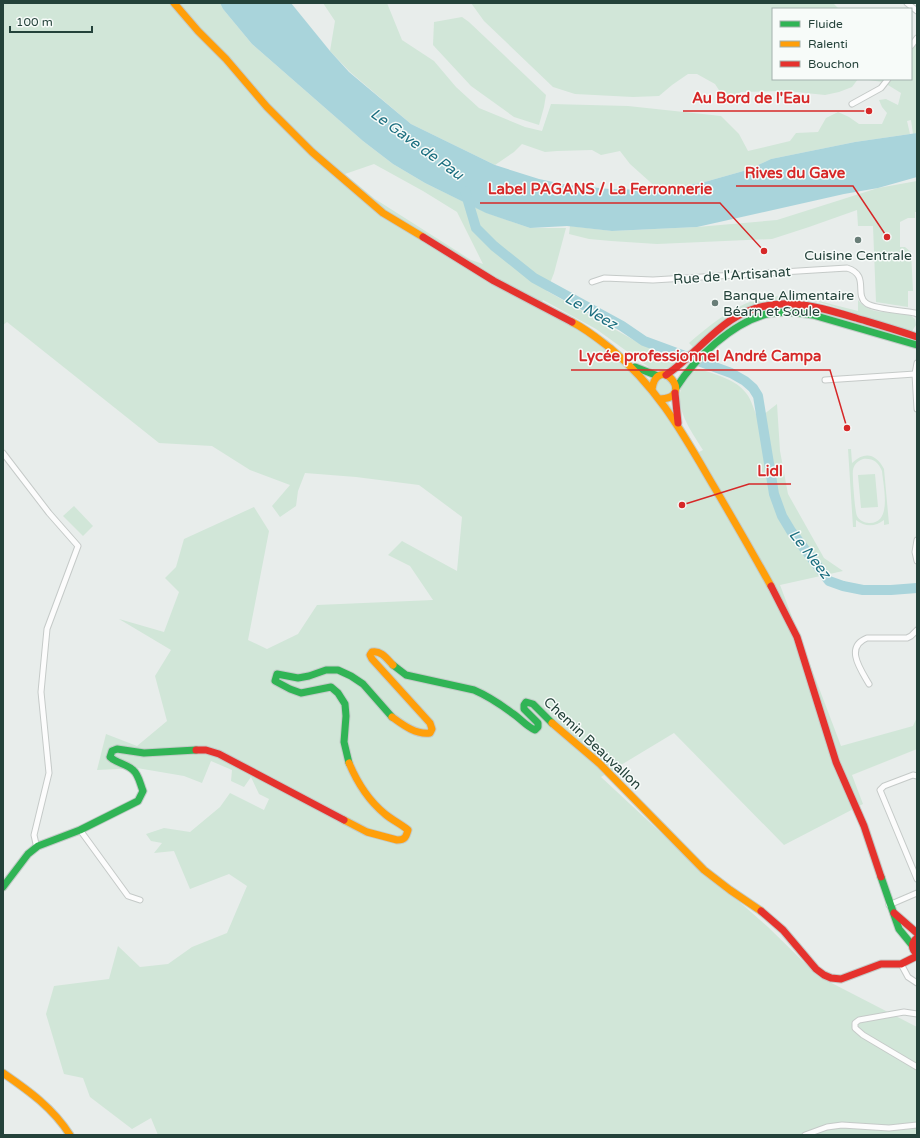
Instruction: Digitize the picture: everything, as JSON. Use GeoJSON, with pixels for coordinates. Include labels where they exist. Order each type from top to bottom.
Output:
{"type":"FeatureCollection","features":[{"type":"Feature","properties":{"kind":"main road"},"geometry":{"type":"LineString","coordinates":[[174,3],[198,31],[226,59],[267,107],[312,152],[383,213],[494,281],[586,329],[630,364],[652,389],[653,393],[660,399],[679,426],[775,592],[797,636],[836,762],[864,826],[890,907],[899,929],[915,951]]}},
{"type":"Feature","properties":{"kind":"main road"},"geometry":{"type":"LineString","coordinates":[[660,399],[671,397],[698,354],[730,321],[761,307],[786,303],[818,306],[917,337]]}},
{"type":"Feature","properties":{"kind":"main road"},"geometry":{"type":"LineString","coordinates":[[630,364],[647,373],[658,376],[666,375],[744,323],[764,315],[785,312],[799,312],[816,315],[917,345]]}},
{"type":"Feature","properties":{"kind":"main road"},"geometry":{"type":"LineString","coordinates":[[666,375],[671,377],[675,382],[679,426]]}},
{"type":"Feature","properties":{"kind":"main road"},"geometry":{"type":"LineString","coordinates":[[652,389],[652,384],[658,376]]}},
{"type":"Feature","properties":{"kind":"main road","name":"Chemin Beauvallon"},"geometry":{"type":"LineString","coordinates":[[38,846],[80,830],[138,802],[143,792],[142,786],[137,775],[132,770],[110,757],[112,751],[117,749],[144,753],[206,750],[219,754],[367,832],[397,840],[406,838],[408,830],[385,814],[373,802],[362,789],[353,771],[345,752],[344,737],[346,707],[344,700],[331,687],[322,687],[307,693],[302,693],[294,691],[275,681],[277,674],[302,678],[323,671],[336,670],[345,672],[369,690],[385,710],[400,722],[426,735],[430,733],[432,729],[430,723],[372,659],[370,655],[372,652],[376,651],[381,653],[396,668],[406,675],[474,690],[485,695],[514,713],[535,730],[538,728],[538,723],[524,709],[526,702],[533,704],[549,720],[600,764],[704,870],[772,920],[783,930],[816,970],[824,975],[831,978],[841,979],[881,964],[903,963]]}},
{"type":"Feature","properties":{"kind":"main road"},"geometry":{"type":"LineString","coordinates":[[3,888],[28,854],[38,846]]}},
{"type":"Feature","properties":{"kind":"main road"},"geometry":{"type":"LineString","coordinates":[[890,907],[917,933]]}},
{"type":"Feature","properties":{"kind":"main road"},"geometry":{"type":"LineString","coordinates":[[903,963],[915,951],[917,938]]}},
{"type":"Feature","properties":{"kind":"main road"},"geometry":{"type":"LineString","coordinates":[[3,1073],[45,1103],[55,1113],[70,1135]]}},
{"type":"Feature","properties":{"kind":"street"},"geometry":{"type":"LineString","coordinates":[[907,3],[917,11]]}},
{"type":"Feature","properties":{"kind":"street"},"geometry":{"type":"LineString","coordinates":[[852,104],[881,88],[887,80]]}},
{"type":"Feature","properties":{"kind":"street","name":"Rue de l'Artisanat"},"geometry":{"type":"LineString","coordinates":[[592,282],[604,278],[653,280],[848,268],[853,270],[860,278],[862,298],[866,303],[872,306],[915,312],[917,314]]}},
{"type":"Feature","properties":{"kind":"street"},"geometry":{"type":"LineString","coordinates":[[917,363],[915,374],[917,409]]}},
{"type":"Feature","properties":{"kind":"street"},"geometry":{"type":"LineString","coordinates":[[825,380],[915,374]]}},
{"type":"Feature","properties":{"kind":"street"},"geometry":{"type":"LineString","coordinates":[[3,453],[49,513],[78,546],[46,629],[41,692],[49,773],[34,835],[38,846]]}},
{"type":"Feature","properties":{"kind":"street"},"geometry":{"type":"LineString","coordinates":[[917,540],[915,552],[917,561]]}},
{"type":"Feature","properties":{"kind":"street"},"geometry":{"type":"LineString","coordinates":[[869,684],[854,657],[855,650],[862,640],[867,638],[907,638],[917,630]]}},
{"type":"Feature","properties":{"kind":"street"},"geometry":{"type":"LineString","coordinates":[[917,776],[913,775],[884,786],[880,790],[917,879]]}},
{"type":"Feature","properties":{"kind":"street"},"geometry":{"type":"LineString","coordinates":[[80,830],[128,896],[140,900]]}},
{"type":"Feature","properties":{"kind":"street"},"geometry":{"type":"LineString","coordinates":[[890,907],[917,893]]}},
{"type":"Feature","properties":{"kind":"street"},"geometry":{"type":"LineString","coordinates":[[903,963],[908,977],[917,983]]}},
{"type":"Feature","properties":{"kind":"street"},"geometry":{"type":"LineString","coordinates":[[917,1014],[904,1012],[859,1020],[855,1023],[855,1028],[863,1035],[917,1067]]}},
{"type":"Feature","properties":{"kind":"street"},"geometry":{"type":"LineString","coordinates":[[805,1135],[827,1127],[842,1125],[889,1128],[917,1125]]}},
{"type":"Feature","properties":{"kind":"green space"},"geometry":{"type":"Polygon","coordinates":[[[3,3],[220,3],[223,9],[252,44],[363,141],[393,164],[425,183],[487,213],[530,228],[566,228],[554,273],[547,291],[639,343],[682,359],[667,368],[659,370],[650,368],[596,329],[543,300],[540,305],[656,384],[659,380],[664,379],[671,383],[671,391],[664,395],[699,452],[703,450],[688,426],[681,408],[680,399],[684,381],[698,369],[731,381],[742,388],[750,399],[758,419],[777,404],[780,451],[788,494],[824,558],[843,571],[780,585],[841,746],[913,726],[917,717],[917,749],[852,775],[863,804],[784,845],[674,733],[601,777],[659,831],[768,927],[818,976],[917,1027],[917,1135],[158,1135],[151,1118],[132,1129],[90,1097],[83,1078],[64,1074],[46,1014],[54,986],[109,979],[118,946],[140,967],[168,964],[192,947],[227,933],[247,886],[229,874],[190,889],[174,851],[154,853],[162,843],[151,841],[146,834],[164,828],[190,832],[220,807],[230,793],[264,810],[269,799],[259,794],[251,777],[244,787],[231,781],[232,770],[211,761],[202,783],[184,776],[137,768],[97,770],[106,734],[137,746],[167,721],[155,676],[171,650],[119,619],[164,632],[179,592],[165,578],[176,567],[184,539],[254,507],[269,531],[248,640],[267,649],[298,634],[317,605],[433,600],[410,566],[388,555],[402,541],[457,571],[462,517],[419,485],[356,477],[305,473],[298,491],[296,506],[280,517],[272,506],[290,485],[250,470],[212,446],[159,443],[7,322],[3,325],[3,3]],[[374,164],[345,174],[375,199],[471,260],[483,264],[457,212],[374,164]]]}},
{"type":"Feature","properties":{"kind":"green space"},"geometry":{"type":"Polygon","coordinates":[[[323,3],[387,3],[402,40],[434,61],[456,87],[479,108],[525,127],[542,131],[551,104],[628,106],[721,116],[739,134],[748,151],[790,141],[796,133],[818,132],[826,118],[838,112],[859,124],[882,124],[887,113],[879,100],[886,99],[898,105],[901,93],[883,82],[868,80],[912,80],[912,46],[914,47],[917,43],[917,133],[913,134],[911,120],[907,121],[910,134],[855,142],[771,159],[747,170],[701,183],[659,190],[630,164],[620,151],[601,155],[592,150],[545,152],[522,144],[514,152],[495,165],[411,124],[350,72],[330,51],[335,21],[323,3]]]}},
{"type":"Feature","properties":{"kind":"green space"},"geometry":{"type":"Polygon","coordinates":[[[471,3],[833,3],[838,8],[772,8],[772,80],[857,80],[852,87],[825,95],[787,91],[741,92],[726,101],[715,84],[697,74],[688,74],[659,96],[633,97],[575,94],[553,87],[484,21],[471,3]]]}},
{"type":"Feature","properties":{"kind":"green space"},"geometry":{"type":"Polygon","coordinates":[[[462,17],[546,95],[539,125],[514,117],[471,86],[433,45],[434,22],[462,17]]]}},
{"type":"Feature","properties":{"kind":"green space"},"geometry":{"type":"Polygon","coordinates":[[[917,181],[917,212],[915,212],[915,218],[908,218],[900,222],[900,247],[905,247],[911,252],[913,291],[908,291],[908,307],[876,302],[873,226],[858,226],[857,210],[772,239],[657,244],[589,239],[569,234],[570,226],[612,231],[697,227],[777,220],[878,188],[917,181]]]}},
{"type":"Feature","properties":{"kind":"green space"},"geometry":{"type":"Polygon","coordinates":[[[780,296],[811,299],[858,311],[858,300],[869,309],[875,311],[910,315],[915,319],[916,325],[912,331],[822,303],[801,299],[785,299],[770,301],[742,311],[716,327],[694,348],[689,343],[712,324],[746,303],[764,298],[780,296]]]}},
{"type":"Feature","properties":{"kind":"green space"},"geometry":{"type":"Polygon","coordinates":[[[848,449],[851,449],[852,463],[861,457],[870,456],[874,457],[884,469],[889,524],[884,525],[884,520],[874,525],[866,525],[856,520],[856,527],[853,527],[848,449]],[[863,459],[855,464],[853,470],[856,513],[862,521],[869,523],[876,522],[884,511],[885,503],[882,471],[875,461],[863,459]]]}},
{"type":"Feature","properties":{"kind":"green space"},"geometry":{"type":"Polygon","coordinates":[[[875,474],[878,507],[861,508],[858,475],[875,474]]]}},
{"type":"Feature","properties":{"kind":"green space"},"geometry":{"type":"Polygon","coordinates":[[[74,506],[93,526],[83,536],[63,516],[74,506]]]}},
{"type":"Feature","properties":{"kind":"water","name":"Le Gave de Pau"},"geometry":{"type":"Polygon","coordinates":[[[220,3],[291,3],[349,72],[411,124],[495,165],[539,179],[568,185],[610,189],[659,190],[701,183],[747,170],[771,159],[855,142],[917,133],[917,177],[878,188],[844,194],[697,227],[612,231],[567,226],[530,228],[486,213],[425,183],[393,164],[363,141],[252,44],[223,9],[220,3]]]}},
{"type":"Feature","properties":{"kind":"waterway","name":"Le Neez"},"geometry":{"type":"LineString","coordinates":[[465,191],[476,228],[494,246],[534,278],[622,326],[644,341],[731,373],[745,381],[753,388],[758,396],[774,494],[782,516],[791,531],[829,581],[843,586],[863,590],[917,588]]}},
{"type":"Feature","properties":{"kind":"traffic: fast"},"geometry":{"type":"LineString","coordinates":[[676,388],[693,365],[728,333],[754,319],[778,312],[813,315],[917,345]]}},
{"type":"Feature","properties":{"kind":"traffic: fast"},"geometry":{"type":"LineString","coordinates":[[635,367],[658,376]]}},
{"type":"Feature","properties":{"kind":"traffic: fast"},"geometry":{"type":"LineString","coordinates":[[393,665],[406,675],[479,692],[498,703],[535,730],[538,727],[538,723],[524,709],[526,702],[533,704],[552,723]]}},
{"type":"Feature","properties":{"kind":"traffic: fast"},"geometry":{"type":"LineString","coordinates":[[349,763],[344,742],[346,716],[345,704],[338,693],[331,687],[301,693],[275,681],[277,674],[298,678],[326,670],[338,670],[363,684],[392,717]]}},
{"type":"Feature","properties":{"kind":"traffic: fast"},"geometry":{"type":"LineString","coordinates":[[3,887],[28,854],[38,846],[80,830],[138,801],[143,791],[137,774],[128,766],[115,761],[110,757],[112,751],[117,749],[144,753],[196,750]]}},
{"type":"Feature","properties":{"kind":"traffic: fast"},"geometry":{"type":"LineString","coordinates":[[881,877],[899,929],[912,945]]}},
{"type":"Feature","properties":{"kind":"traffic: slow"},"geometry":{"type":"LineString","coordinates":[[174,3],[198,31],[226,59],[267,107],[312,152],[383,213],[423,237]]}},
{"type":"Feature","properties":{"kind":"traffic: slow"},"geometry":{"type":"LineString","coordinates":[[572,322],[610,348],[627,363],[656,395],[691,447],[771,586]]}},
{"type":"Feature","properties":{"kind":"traffic: slow"},"geometry":{"type":"LineString","coordinates":[[652,389],[656,379],[661,375],[667,376],[672,380],[675,386],[675,392],[671,397],[660,399]]}},
{"type":"Feature","properties":{"kind":"traffic: slow"},"geometry":{"type":"LineString","coordinates":[[392,717],[415,731],[430,733],[432,729],[430,723],[370,655],[372,652],[378,652],[393,665]]}},
{"type":"Feature","properties":{"kind":"traffic: slow"},"geometry":{"type":"LineString","coordinates":[[552,723],[600,764],[704,870],[761,911]]}},
{"type":"Feature","properties":{"kind":"traffic: slow"},"geometry":{"type":"LineString","coordinates":[[344,820],[367,832],[397,840],[405,838],[408,830],[379,809],[360,784],[349,763]]}},
{"type":"Feature","properties":{"kind":"traffic: slow"},"geometry":{"type":"LineString","coordinates":[[3,1073],[31,1093],[48,1108],[70,1135]]}},
{"type":"Feature","properties":{"kind":"traffic: jam"},"geometry":{"type":"LineString","coordinates":[[423,237],[494,281],[572,322]]}},
{"type":"Feature","properties":{"kind":"traffic: jam"},"geometry":{"type":"LineString","coordinates":[[666,375],[675,369],[722,326],[731,320],[762,306],[793,304],[824,309],[917,337]]}},
{"type":"Feature","properties":{"kind":"traffic: jam"},"geometry":{"type":"LineString","coordinates":[[675,393],[678,423]]}},
{"type":"Feature","properties":{"kind":"traffic: jam"},"geometry":{"type":"LineString","coordinates":[[771,586],[797,637],[836,762],[864,826],[881,877]]}},
{"type":"Feature","properties":{"kind":"traffic: jam"},"geometry":{"type":"LineString","coordinates":[[196,750],[206,750],[219,754],[344,820]]}},
{"type":"Feature","properties":{"kind":"traffic: jam"},"geometry":{"type":"LineString","coordinates":[[761,911],[783,930],[816,969],[831,978],[841,979],[881,964],[901,964],[917,956]]}},
{"type":"Feature","properties":{"kind":"traffic: jam"},"geometry":{"type":"LineString","coordinates":[[894,913],[917,933]]}},
{"type":"Feature","properties":{"kind":"traffic: jam"},"geometry":{"type":"LineString","coordinates":[[917,938],[912,946],[917,954]]}},
{"type":"Feature","properties":{"kind":"place","name":"Au Bord de l'Eau"},"geometry":{"type":"Point","coordinates":[869,111]}},
{"type":"Feature","properties":{"kind":"place","name":"Rives du Gave"},"geometry":{"type":"Point","coordinates":[887,237]}},
{"type":"Feature","properties":{"kind":"place","name":"Cuisine Centrale"},"geometry":{"type":"Point","coordinates":[858,240]}},
{"type":"Feature","properties":{"kind":"place","name":"Label PAGANS / La Ferronnerie"},"geometry":{"type":"Point","coordinates":[764,251]}},
{"type":"Feature","properties":{"kind":"place","name":"Banque Alimentaire Béarn et Soule"},"geometry":{"type":"Point","coordinates":[715,303]}},
{"type":"Feature","properties":{"kind":"place","name":"Lycée professionnel André Campa"},"geometry":{"type":"Point","coordinates":[847,428]}},
{"type":"Feature","properties":{"kind":"place","name":"Lidl"},"geometry":{"type":"Point","coordinates":[682,505]}}]}
